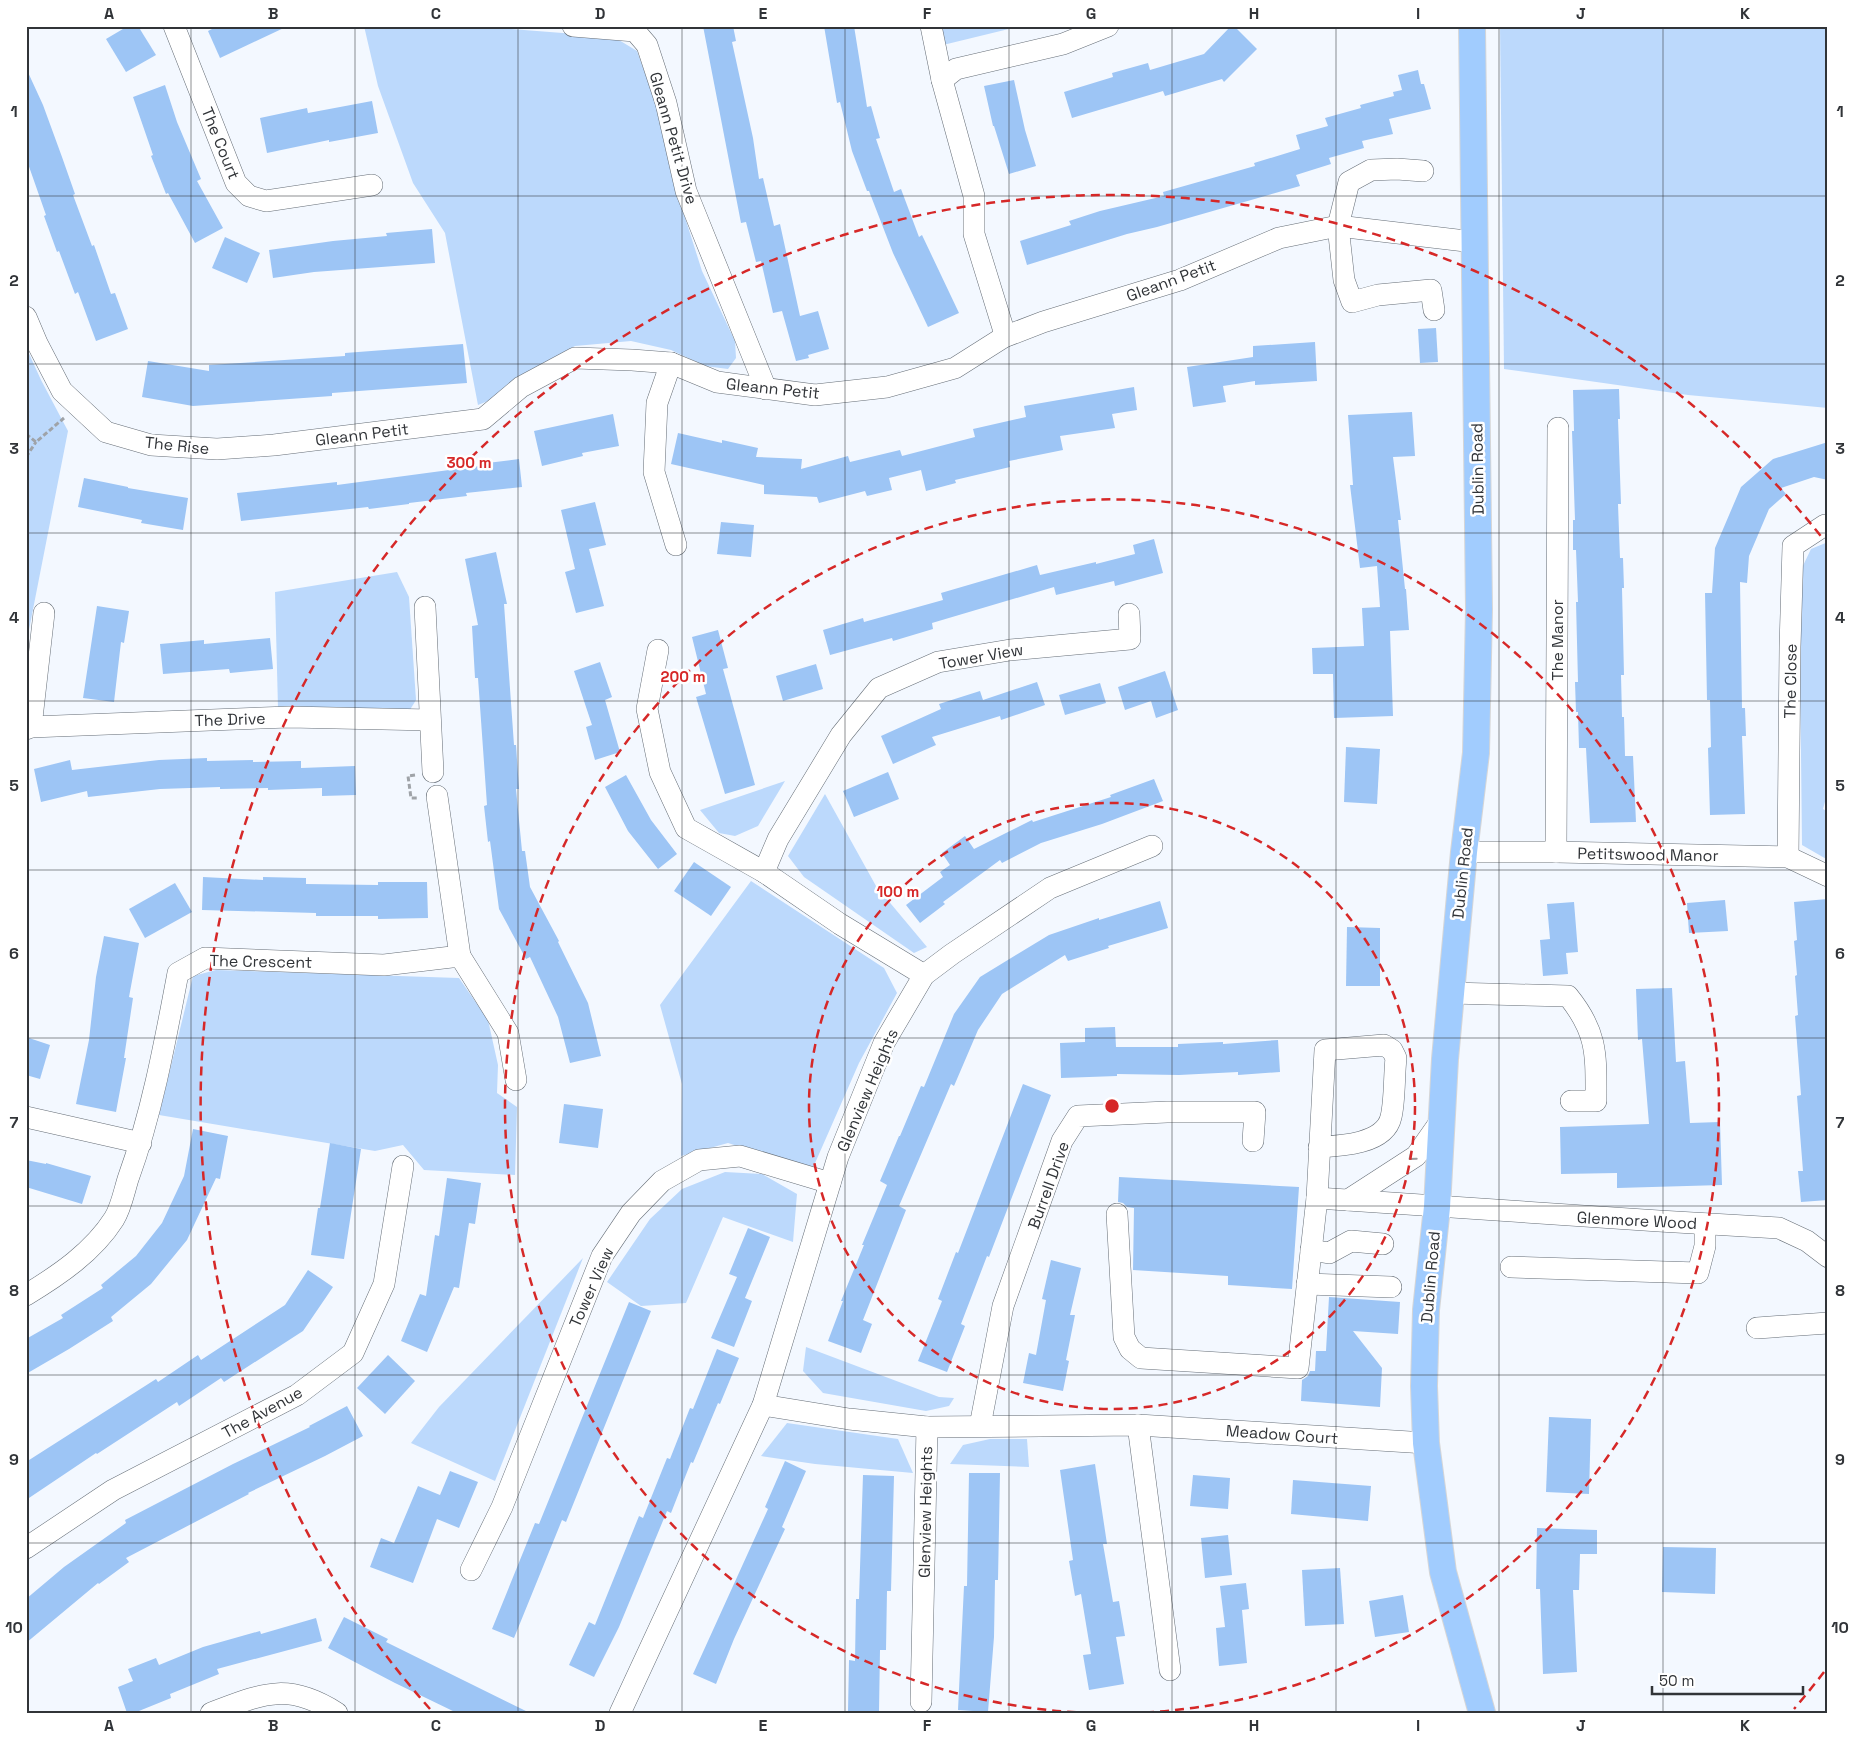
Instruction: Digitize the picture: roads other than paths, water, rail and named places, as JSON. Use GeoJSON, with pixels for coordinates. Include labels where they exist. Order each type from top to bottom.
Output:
{"type":"FeatureCollection","features":[{"type":"Feature","properties":{"kind":"main road","name":"Dublin Road"},"geometry":{"type":"LineString","coordinates":[[1472,26],[1479,609],[1476,753],[1464,852],[1445,1059],[1437,1207],[1426,1310],[1424,1386],[1426,1443],[1443,1572],[1482,1713]]}},
{"type":"Feature","properties":{"kind":"street","name":"The Court"},"geometry":{"type":"LineString","coordinates":[[174,26],[236,183],[249,196],[266,202],[372,184]]}},
{"type":"Feature","properties":{"kind":"street","name":"Gleann Petit Drive"},"geometry":{"type":"LineString","coordinates":[[573,26],[635,29],[646,45],[666,103],[686,191],[766,389]]}},
{"type":"Feature","properties":{"kind":"street"},"geometry":{"type":"LineString","coordinates":[[931,26],[942,80],[974,196],[974,234],[1003,328],[1004,337]]}},
{"type":"Feature","properties":{"kind":"street"},"geometry":{"type":"LineString","coordinates":[[942,80],[956,69],[1063,44],[1108,26]]}},
{"type":"Feature","properties":{"kind":"street"},"geometry":{"type":"LineString","coordinates":[[1423,171],[1371,170],[1349,182],[1338,226],[1344,280],[1352,302],[1378,295],[1431,290],[1434,310]]}},
{"type":"Feature","properties":{"kind":"street","name":"Gleann Petit"},"geometry":{"type":"LineString","coordinates":[[241,447],[274,445],[483,419],[521,387],[574,358],[671,363],[718,382],[815,395],[887,387],[955,368],[1004,337],[1043,322],[1180,280],[1279,238],[1338,226],[1474,242]]}},
{"type":"Feature","properties":{"kind":"street","name":"The Rise"},"geometry":{"type":"LineString","coordinates":[[26,317],[62,391],[106,432],[151,445],[217,449],[241,447]]}},
{"type":"Feature","properties":{"kind":"street"},"geometry":{"type":"LineString","coordinates":[[671,363],[657,403],[654,472],[676,545]]}},
{"type":"Feature","properties":{"kind":"street","name":"The Manor"},"geometry":{"type":"LineString","coordinates":[[1556,852],[1558,428]]}},
{"type":"Feature","properties":{"kind":"street","name":"The Close"},"geometry":{"type":"LineString","coordinates":[[1788,857],[1793,546],[1825,525],[1828,526]]}},
{"type":"Feature","properties":{"kind":"street"},"geometry":{"type":"LineString","coordinates":[[425,608],[433,772]]}},
{"type":"Feature","properties":{"kind":"street","name":"The Drive"},"geometry":{"type":"LineString","coordinates":[[44,613],[29,728],[288,717],[430,720]]}},
{"type":"Feature","properties":{"kind":"street","name":"Tower View"},"geometry":{"type":"LineString","coordinates":[[764,872],[778,839],[841,735],[879,688],[938,662],[1010,650],[1130,639],[1129,614]]}},
{"type":"Feature","properties":{"kind":"street"},"geometry":{"type":"LineString","coordinates":[[658,650],[647,709],[660,772],[686,828],[764,872],[840,924],[924,975]]}},
{"type":"Feature","properties":{"kind":"street"},"geometry":{"type":"LineString","coordinates":[[437,796],[460,956],[508,1033],[516,1080]]}},
{"type":"Feature","properties":{"kind":"street","name":"Glenview Heights"},"geometry":{"type":"LineString","coordinates":[[620,1713],[763,1405],[838,1158],[884,1043],[924,975],[1050,888],[1152,846]]}},
{"type":"Feature","properties":{"kind":"street","name":"Petitswood Manor"},"geometry":{"type":"LineString","coordinates":[[1464,852],[1788,857],[1828,876]]}},
{"type":"Feature","properties":{"kind":"street","name":"The Crescent"},"geometry":{"type":"LineString","coordinates":[[26,1296],[56,1276],[89,1249],[115,1218],[141,1143],[178,973],[205,958],[384,965],[460,956]]}},
{"type":"Feature","properties":{"kind":"street"},"geometry":{"type":"LineString","coordinates":[[1451,993],[1568,996],[1579,1010],[1590,1031],[1596,1053],[1596,1101],[1571,1101]]}},
{"type":"Feature","properties":{"kind":"street"},"geometry":{"type":"LineString","coordinates":[[1117,1214],[1124,1337],[1130,1349],[1141,1358],[1298,1368],[1317,1198],[1319,1147],[1325,1050],[1384,1045],[1392,1050],[1396,1058],[1391,1118],[1384,1130],[1368,1140],[1338,1146],[1319,1147]]}},
{"type":"Feature","properties":{"kind":"street","name":"Burrell Drive"},"geometry":{"type":"LineString","coordinates":[[980,1426],[1003,1306],[1062,1141],[1078,1116],[1167,1112],[1255,1112],[1253,1141]]}},
{"type":"Feature","properties":{"kind":"street"},"geometry":{"type":"LineString","coordinates":[[26,1117],[141,1143]]}},
{"type":"Feature","properties":{"kind":"street"},"geometry":{"type":"LineString","coordinates":[[1348,1200],[1416,1156],[1442,1119]]}},
{"type":"Feature","properties":{"kind":"street","name":"Tower View"},"geometry":{"type":"LineString","coordinates":[[471,1570],[502,1506],[602,1256],[631,1213],[662,1181],[700,1160],[740,1156],[830,1184]]}},
{"type":"Feature","properties":{"kind":"street","name":"The Avenue"},"geometry":{"type":"LineString","coordinates":[[26,1548],[113,1490],[297,1395],[353,1353],[384,1284],[403,1166]]}},
{"type":"Feature","properties":{"kind":"street","name":"Glenmore Wood"},"geometry":{"type":"LineString","coordinates":[[1317,1198],[1780,1228],[1807,1241],[1828,1257]]}},
{"type":"Feature","properties":{"kind":"street"},"geometry":{"type":"LineString","coordinates":[[1511,1267],[1698,1273],[1705,1246],[1705,1224]]}},
{"type":"Feature","properties":{"kind":"street"},"geometry":{"type":"LineString","coordinates":[[1311,1250],[1329,1253],[1350,1242],[1383,1244]]}},
{"type":"Feature","properties":{"kind":"street"},"geometry":{"type":"LineString","coordinates":[[1307,1284],[1391,1287]]}},
{"type":"Feature","properties":{"kind":"street"},"geometry":{"type":"LineString","coordinates":[[1757,1328],[1828,1323]]}},
{"type":"Feature","properties":{"kind":"street","name":"Glenview Heights"},"geometry":{"type":"LineString","coordinates":[[763,1405],[849,1420],[927,1427],[922,1702]]}},
{"type":"Feature","properties":{"kind":"street"},"geometry":{"type":"LineString","coordinates":[[1138,1425],[1170,1670]]}},
{"type":"Feature","properties":{"kind":"street","name":"Meadow Court"},"geometry":{"type":"LineString","coordinates":[[927,1427],[1138,1425],[1426,1443]]}},
{"type":"Feature","properties":{"kind":"street"},"geometry":{"type":"LineString","coordinates":[[211,1713],[259,1695],[289,1693],[320,1702],[337,1713]]}}]}
